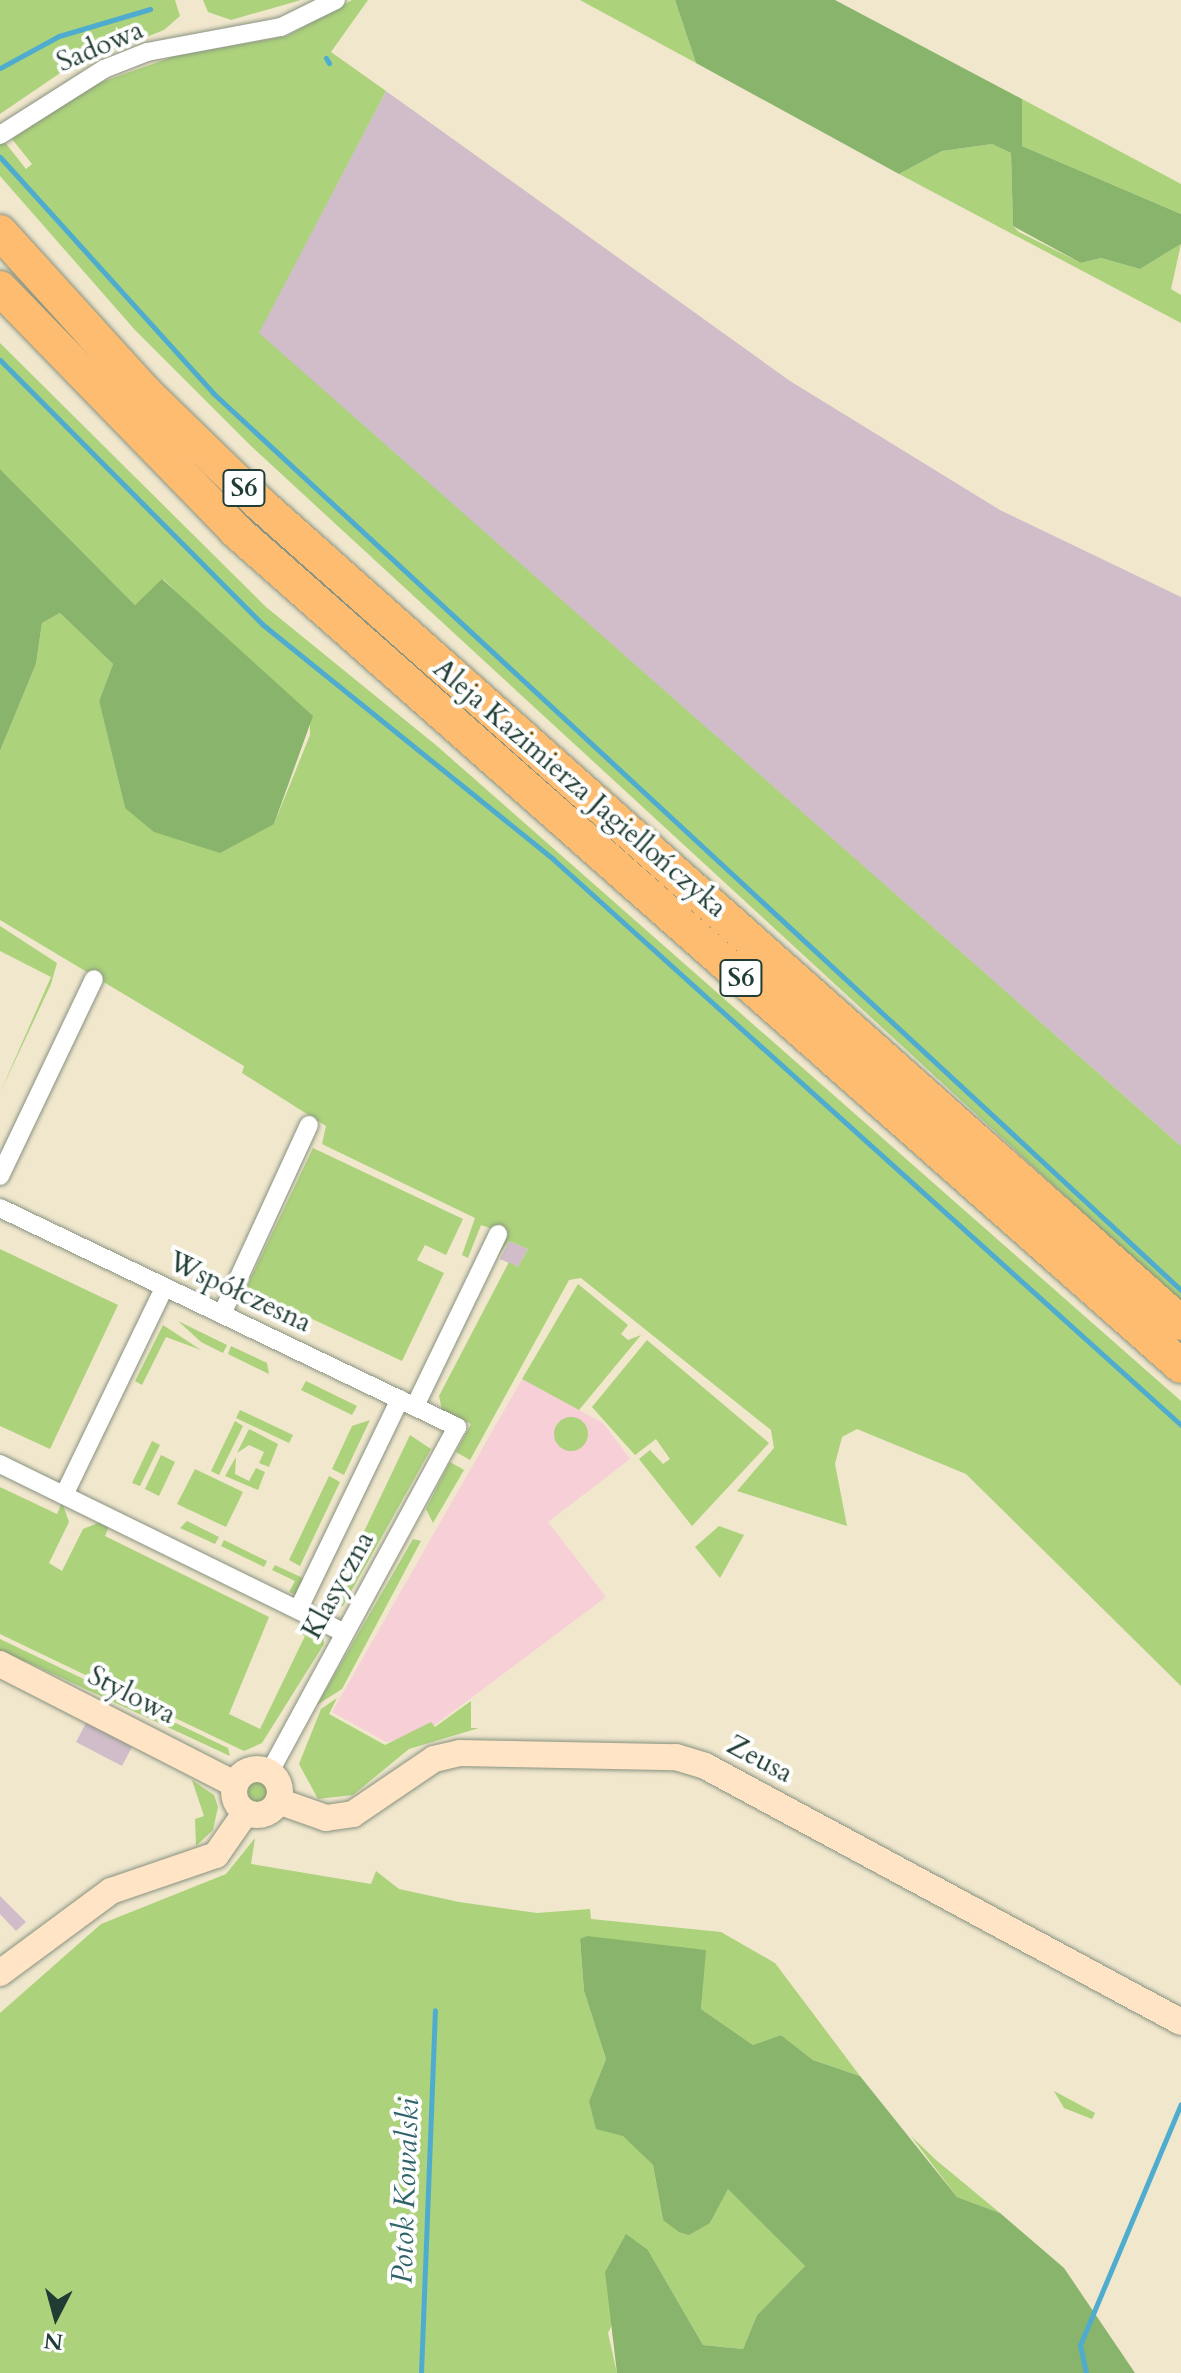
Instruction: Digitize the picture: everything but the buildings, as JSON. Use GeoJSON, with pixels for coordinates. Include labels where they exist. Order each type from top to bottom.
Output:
{"type":"FeatureCollection","features":[{"type":"Feature","properties":{"kind":"highway","name":"Aleja Kazimierza Jagiellończyka"},"geometry":{"type":"LineString","coordinates":[[0,232],[136,382],[259,503],[1181,1323]]}},
{"type":"Feature","properties":{"kind":"highway","name":"Aleja Kazimierza Jagiellończyka"},"geometry":{"type":"LineString","coordinates":[[0,288],[236,531],[1181,1366]]}},
{"type":"Feature","properties":{"kind":"street","name":"Sadowa"},"geometry":{"type":"LineString","coordinates":[[0,135],[104,69],[147,52],[281,27],[336,0]]}},
{"type":"Feature","properties":{"kind":"street"},"geometry":{"type":"LineString","coordinates":[[0,1176],[94,979]]}},
{"type":"Feature","properties":{"kind":"street"},"geometry":{"type":"LineString","coordinates":[[222,1314],[309,1125]]}},
{"type":"Feature","properties":{"kind":"street","name":"Współczesna"},"geometry":{"type":"LineString","coordinates":[[0,1208],[457,1427]]}},
{"type":"Feature","properties":{"kind":"street"},"geometry":{"type":"LineString","coordinates":[[299,1608],[498,1234]]}},
{"type":"Feature","properties":{"kind":"street"},"geometry":{"type":"LineString","coordinates":[[64,1495],[164,1288]]}},
{"type":"Feature","properties":{"kind":"street","name":"Klasyczna"},"geometry":{"type":"LineString","coordinates":[[270,1772],[343,1632],[457,1427]]}},
{"type":"Feature","properties":{"kind":"street"},"geometry":{"type":"LineString","coordinates":[[0,1464],[343,1632]]}},
{"type":"Feature","properties":{"kind":"street","name":"Stylowa"},"geometry":{"type":"LineString","coordinates":[[0,1664],[235,1784]]}},
{"type":"Feature","properties":{"kind":"street","name":"Zeusa"},"geometry":{"type":"LineString","coordinates":[[278,1801],[326,1818],[353,1814],[423,1766],[460,1753],[676,1757],[705,1766],[1181,2022]]}},
{"type":"Feature","properties":{"kind":"street"},"geometry":{"type":"LineString","coordinates":[[250,1769],[270,1772],[278,1801],[265,1814],[246,1812],[235,1800],[235,1784],[250,1769]]}},
{"type":"Feature","properties":{"kind":"street"},"geometry":{"type":"LineString","coordinates":[[0,1973],[111,1891],[216,1855],[246,1812]]}},
{"type":"Feature","properties":{"kind":"shaded area"},"geometry":{"type":"Polygon","coordinates":[[[386,91],[790,381],[1000,510],[1181,597],[1181,1146],[258,333],[386,91]]]}},
{"type":"Feature","properties":{"kind":"shaded area"},"geometry":{"type":"Polygon","coordinates":[[[509,1241],[528,1249],[518,1267],[500,1259],[509,1241]]]}},
{"type":"Feature","properties":{"kind":"shaded area"},"geometry":{"type":"Polygon","coordinates":[[[522,1379],[603,1423],[630,1459],[548,1522],[606,1597],[423,1734],[386,1742],[332,1712],[522,1379]]]}},
{"type":"Feature","properties":{"kind":"shaded area"},"geometry":{"type":"Polygon","coordinates":[[[86,1723],[132,1747],[122,1766],[76,1742],[86,1723]]]}},
{"type":"Feature","properties":{"kind":"shaded area"},"geometry":{"type":"Polygon","coordinates":[[[0,1896],[26,1922],[16,1931],[0,1914],[0,1896]]]}},
{"type":"Feature","properties":{"kind":"green space"},"geometry":{"type":"Polygon","coordinates":[[[0,0],[175,0],[180,16],[164,30],[66,69],[0,114],[0,0]]]}},
{"type":"Feature","properties":{"kind":"green space"},"geometry":{"type":"Polygon","coordinates":[[[203,0],[301,0],[231,20],[208,12],[203,0]]]}},
{"type":"Feature","properties":{"kind":"green space"},"geometry":{"type":"Polygon","coordinates":[[[352,0],[368,0],[331,52],[386,91],[259,333],[1181,1146],[1181,1303],[252,447],[135,330],[0,176],[0,136],[26,169],[32,164],[12,139],[93,85],[175,56],[287,36],[352,0]]]}},
{"type":"Feature","properties":{"kind":"green space"},"geometry":{"type":"Polygon","coordinates":[[[580,0],[675,0],[696,63],[580,0]]]}},
{"type":"Feature","properties":{"kind":"green space"},"geometry":{"type":"Polygon","coordinates":[[[675,0],[835,0],[1022,99],[1022,146],[1181,214],[1181,244],[1140,269],[1101,258],[1081,263],[1013,226],[1011,153],[992,144],[942,151],[899,174],[696,63],[675,0]]]}},
{"type":"Feature","properties":{"kind":"green space"},"geometry":{"type":"Polygon","coordinates":[[[1022,99],[1181,184],[1181,214],[1022,146],[1022,99]]]}},
{"type":"Feature","properties":{"kind":"green space"},"geometry":{"type":"Polygon","coordinates":[[[992,144],[1011,153],[1013,226],[1019,232],[1081,263],[1101,258],[1140,269],[1181,244],[1171,289],[1181,295],[1181,323],[899,174],[942,151],[992,144]]]}},
{"type":"Feature","properties":{"kind":"green space"},"geometry":{"type":"Polygon","coordinates":[[[0,343],[266,607],[437,746],[1181,1401],[1181,1686],[966,1474],[857,1429],[842,1437],[835,1464],[847,1526],[737,1491],[774,1448],[771,1430],[581,1278],[569,1280],[470,1460],[456,1452],[471,1424],[442,1410],[439,1396],[509,1262],[518,1267],[528,1249],[509,1241],[497,1258],[508,1234],[481,1225],[468,1258],[462,1255],[475,1218],[322,1144],[326,1126],[242,1073],[244,1066],[0,920],[0,751],[36,664],[42,623],[60,613],[113,664],[99,701],[125,808],[274,824],[310,735],[310,722],[163,579],[135,605],[0,469],[0,343]]]}},
{"type":"Feature","properties":{"kind":"green space"},"geometry":{"type":"Polygon","coordinates":[[[0,469],[135,605],[162,579],[313,716],[274,824],[220,853],[154,832],[125,808],[99,701],[113,664],[60,613],[42,623],[36,664],[0,751],[0,469]]]}},
{"type":"Feature","properties":{"kind":"green space"},"geometry":{"type":"Polygon","coordinates":[[[0,926],[57,963],[51,984],[0,1093],[51,977],[0,951],[0,926]]]}},
{"type":"Feature","properties":{"kind":"green space"},"geometry":{"type":"Polygon","coordinates":[[[313,1148],[463,1219],[446,1255],[425,1245],[417,1260],[444,1273],[402,1361],[246,1288],[313,1148]]]}},
{"type":"Feature","properties":{"kind":"green space"},"geometry":{"type":"Polygon","coordinates":[[[0,1249],[118,1305],[50,1449],[0,1426],[0,1249]]]}},
{"type":"Feature","properties":{"kind":"green space"},"geometry":{"type":"Polygon","coordinates":[[[578,1284],[628,1325],[621,1334],[628,1340],[641,1335],[579,1410],[522,1379],[578,1284]]]}},
{"type":"Feature","properties":{"kind":"green space"},"geometry":{"type":"Polygon","coordinates":[[[178,1321],[227,1345],[223,1353],[201,1342],[178,1321]]]}},
{"type":"Feature","properties":{"kind":"green space"},"geometry":{"type":"Polygon","coordinates":[[[163,1325],[201,1350],[166,1337],[142,1385],[135,1381],[163,1325]]]}},
{"type":"Feature","properties":{"kind":"green space"},"geometry":{"type":"Polygon","coordinates":[[[647,1340],[769,1443],[692,1526],[639,1459],[650,1450],[663,1464],[670,1459],[656,1439],[635,1455],[592,1407],[647,1340]]]}},
{"type":"Feature","properties":{"kind":"green space"},"geometry":{"type":"Polygon","coordinates":[[[231,1346],[267,1363],[269,1374],[228,1354],[231,1346]]]}},
{"type":"Feature","properties":{"kind":"green space"},"geometry":{"type":"Polygon","coordinates":[[[306,1381],[357,1406],[352,1415],[301,1390],[306,1381]]]}},
{"type":"Feature","properties":{"kind":"green space"},"geometry":{"type":"Polygon","coordinates":[[[240,1410],[293,1435],[289,1443],[236,1418],[240,1410]]]}},
{"type":"Feature","properties":{"kind":"green space"},"geometry":{"type":"Polygon","coordinates":[[[571,1417],[583,1422],[588,1434],[583,1446],[571,1451],[559,1446],[554,1434],[559,1422],[571,1417]]]}},
{"type":"Feature","properties":{"kind":"green space"},"geometry":{"type":"Polygon","coordinates":[[[370,1420],[344,1475],[332,1469],[352,1426],[370,1420]]]}},
{"type":"Feature","properties":{"kind":"green space"},"geometry":{"type":"Polygon","coordinates":[[[235,1421],[243,1426],[219,1475],[211,1471],[235,1421]]]}},
{"type":"Feature","properties":{"kind":"green space"},"geometry":{"type":"Polygon","coordinates":[[[249,1429],[278,1444],[269,1467],[259,1463],[264,1452],[249,1445],[237,1453],[249,1429]]]}},
{"type":"Feature","properties":{"kind":"green space"},"geometry":{"type":"Polygon","coordinates":[[[410,1435],[431,1449],[343,1606],[334,1608],[329,1605],[410,1435]]]}},
{"type":"Feature","properties":{"kind":"green space"},"geometry":{"type":"Polygon","coordinates":[[[152,1441],[160,1445],[140,1486],[132,1483],[152,1441]]]}},
{"type":"Feature","properties":{"kind":"green space"},"geometry":{"type":"Polygon","coordinates":[[[161,1455],[175,1462],[159,1496],[145,1489],[161,1455]]]}},
{"type":"Feature","properties":{"kind":"green space"},"geometry":{"type":"Polygon","coordinates":[[[236,1457],[235,1474],[249,1481],[256,1468],[265,1472],[258,1490],[225,1476],[236,1457]]]}},
{"type":"Feature","properties":{"kind":"green space"},"geometry":{"type":"Polygon","coordinates":[[[450,1462],[464,1470],[433,1523],[426,1509],[450,1462]]]}},
{"type":"Feature","properties":{"kind":"green space"},"geometry":{"type":"Polygon","coordinates":[[[195,1469],[243,1492],[226,1527],[177,1504],[195,1469]]]}},
{"type":"Feature","properties":{"kind":"green space"},"geometry":{"type":"Polygon","coordinates":[[[329,1476],[340,1482],[300,1566],[289,1560],[329,1476]]]}},
{"type":"Feature","properties":{"kind":"green space"},"geometry":{"type":"Polygon","coordinates":[[[0,1487],[57,1514],[62,1502],[69,1522],[49,1563],[62,1571],[83,1529],[103,1521],[110,1524],[105,1536],[269,1617],[229,1714],[260,1729],[305,1636],[299,1632],[307,1627],[323,1633],[324,1644],[262,1743],[244,1751],[0,1634],[0,1487]]]}},
{"type":"Feature","properties":{"kind":"green space"},"geometry":{"type":"Polygon","coordinates":[[[187,1521],[219,1537],[215,1544],[180,1528],[187,1521]]]}},
{"type":"Feature","properties":{"kind":"green space"},"geometry":{"type":"Polygon","coordinates":[[[719,1526],[744,1535],[720,1578],[695,1547],[719,1526]]]}},
{"type":"Feature","properties":{"kind":"green space"},"geometry":{"type":"Polygon","coordinates":[[[413,1539],[421,1541],[342,1689],[317,1705],[413,1539]]]}},
{"type":"Feature","properties":{"kind":"green space"},"geometry":{"type":"Polygon","coordinates":[[[224,1540],[267,1561],[264,1567],[221,1546],[224,1540]]]}},
{"type":"Feature","properties":{"kind":"green space"},"geometry":{"type":"Polygon","coordinates":[[[275,1565],[307,1580],[297,1595],[289,1592],[295,1581],[272,1570],[275,1565]]]}},
{"type":"Feature","properties":{"kind":"green space"},"geometry":{"type":"Polygon","coordinates":[[[0,1639],[228,1748],[230,1756],[27,1662],[0,1657],[0,1639]]]}},
{"type":"Feature","properties":{"kind":"green space"},"geometry":{"type":"Polygon","coordinates":[[[337,1698],[329,1714],[385,1745],[431,1722],[435,1727],[471,1701],[471,1728],[479,1728],[409,1749],[353,1795],[318,1799],[299,1764],[321,1709],[337,1698]]]}},
{"type":"Feature","properties":{"kind":"green space"},"geometry":{"type":"Polygon","coordinates":[[[192,1780],[214,1795],[218,1807],[213,1830],[196,1846],[195,1819],[204,1816],[192,1780]]]}},
{"type":"Feature","properties":{"kind":"green space"},"geometry":{"type":"Polygon","coordinates":[[[258,1782],[265,1785],[268,1792],[265,1799],[258,1802],[251,1799],[248,1792],[251,1785],[258,1782]]]}},
{"type":"Feature","properties":{"kind":"green space"},"geometry":{"type":"Polygon","coordinates":[[[255,1838],[251,1864],[371,1884],[376,1871],[399,1889],[459,1902],[537,1913],[590,1909],[591,1919],[721,1932],[775,1963],[860,2076],[813,2060],[781,2035],[753,2045],[701,2009],[705,1950],[580,1940],[584,1991],[606,2059],[589,2101],[653,2165],[663,2220],[710,2223],[728,2188],[805,2266],[757,2315],[743,2349],[703,2345],[648,2250],[608,2333],[617,2373],[0,2373],[0,2013],[101,1924],[226,1874],[255,1838]]]}},
{"type":"Feature","properties":{"kind":"green space"},"geometry":{"type":"Polygon","coordinates":[[[587,1936],[706,1950],[701,2009],[753,2045],[781,2035],[813,2060],[860,2076],[957,2197],[1000,2213],[1064,2268],[1135,2373],[617,2373],[605,2272],[626,2234],[648,2250],[703,2345],[743,2349],[757,2315],[805,2266],[728,2189],[710,2223],[689,2235],[679,2232],[663,2220],[653,2165],[623,2136],[596,2129],[589,2101],[606,2059],[584,1991],[580,1939],[587,1936]]]}},
{"type":"Feature","properties":{"kind":"green space"},"geometry":{"type":"Polygon","coordinates":[[[1054,2091],[1095,2113],[1092,2119],[1064,2108],[1054,2091]]]}},
{"type":"Feature","properties":{"kind":"green space"},"geometry":{"type":"Polygon","coordinates":[[[911,2136],[936,2160],[1000,2213],[957,2197],[911,2136]]]}},
{"type":"Feature","properties":{"kind":"waterway"},"geometry":{"type":"LineString","coordinates":[[0,68],[59,36],[150,9]]}},
{"type":"Feature","properties":{"kind":"waterway"},"geometry":{"type":"LineString","coordinates":[[326,58],[329,63]]}},
{"type":"Feature","properties":{"kind":"waterway"},"geometry":{"type":"LineString","coordinates":[[0,157],[213,393],[1181,1290]]}},
{"type":"Feature","properties":{"kind":"waterway"},"geometry":{"type":"LineString","coordinates":[[0,360],[262,624],[554,860],[1181,1425]]}},
{"type":"Feature","properties":{"kind":"waterway","name":"Potok Kowalski"},"geometry":{"type":"LineString","coordinates":[[421,2373],[435,2010]]}},
{"type":"Feature","properties":{"kind":"waterway"},"geometry":{"type":"LineString","coordinates":[[1086,2373],[1080,2345],[1181,2104]]}}]}
